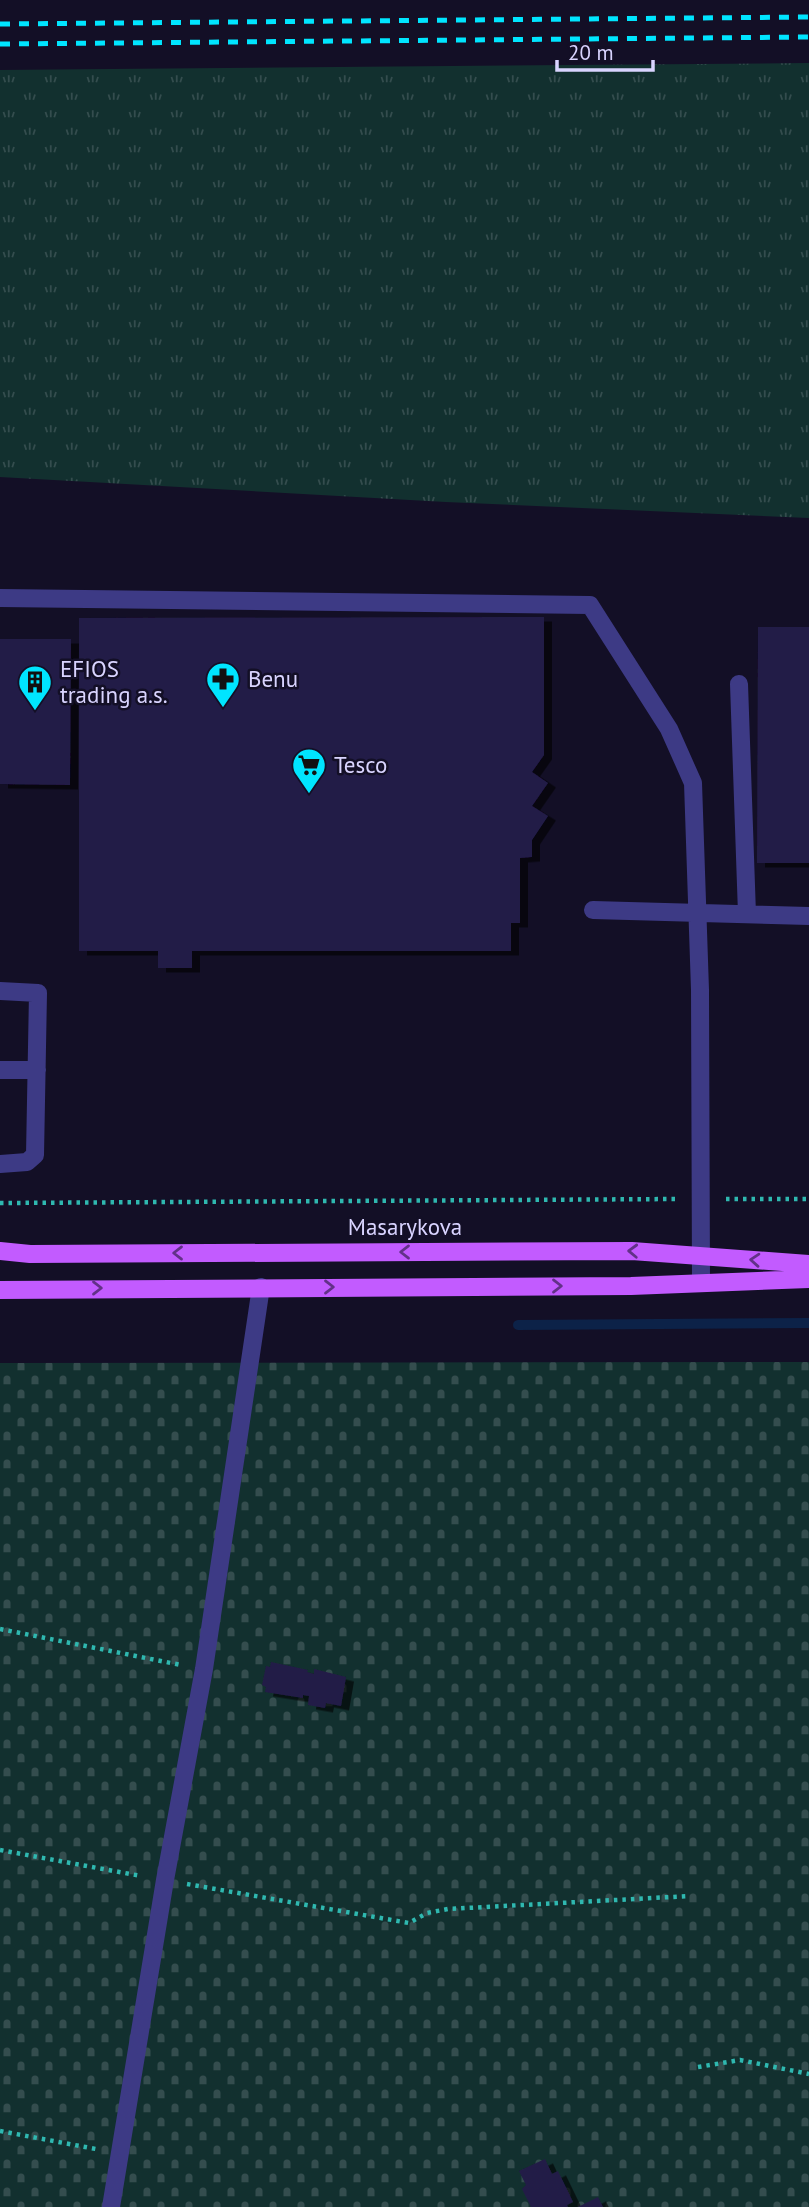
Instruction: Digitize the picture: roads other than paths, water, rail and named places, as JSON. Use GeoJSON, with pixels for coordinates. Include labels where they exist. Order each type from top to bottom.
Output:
{"type":"FeatureCollection","features":[{"type":"Feature","properties":{"kind":"main road","name":"Masarykova"},"geometry":{"type":"LineString","coordinates":[[0,1251],[30,1254],[632,1251],[809,1264]]}},
{"type":"Feature","properties":{"kind":"main road"},"geometry":{"type":"LineString","coordinates":[[0,1290],[631,1286],[809,1279]]}},
{"type":"Feature","properties":{"kind":"lane"},"geometry":{"type":"LineString","coordinates":[[0,598],[590,605],[669,729],[693,783],[701,1283]]}},
{"type":"Feature","properties":{"kind":"lane"},"geometry":{"type":"LineString","coordinates":[[739,684],[747,914]]}},
{"type":"Feature","properties":{"kind":"lane"},"geometry":{"type":"LineString","coordinates":[[593,909],[809,916]]}},
{"type":"Feature","properties":{"kind":"lane"},"geometry":{"type":"LineString","coordinates":[[0,991],[38,993],[35,1155],[27,1162],[0,1164]]}},
{"type":"Feature","properties":{"kind":"lane"},"geometry":{"type":"LineString","coordinates":[[0,1070],[37,1070]]}},
{"type":"Feature","properties":{"kind":"lane"},"geometry":{"type":"LineString","coordinates":[[111,2207],[165,1880],[204,1669],[261,1287]]}},
{"type":"Feature","properties":{"kind":"waterway"},"geometry":{"type":"LineString","coordinates":[[518,1325],[809,1323]]}},
{"type":"Feature","properties":{"kind":"railway"},"geometry":{"type":"LineString","coordinates":[[0,24],[809,17]]}},
{"type":"Feature","properties":{"kind":"railway"},"geometry":{"type":"LineString","coordinates":[[0,44],[809,37]]}},
{"type":"Feature","properties":{"kind":"place","name":"Benu"},"geometry":{"type":"Point","coordinates":[223,709]}},
{"type":"Feature","properties":{"kind":"place","name":"EFIOS trading a.s."},"geometry":{"type":"Point","coordinates":[35,712]}},
{"type":"Feature","properties":{"kind":"place","name":"Tesco"},"geometry":{"type":"Point","coordinates":[309,795]}}]}
